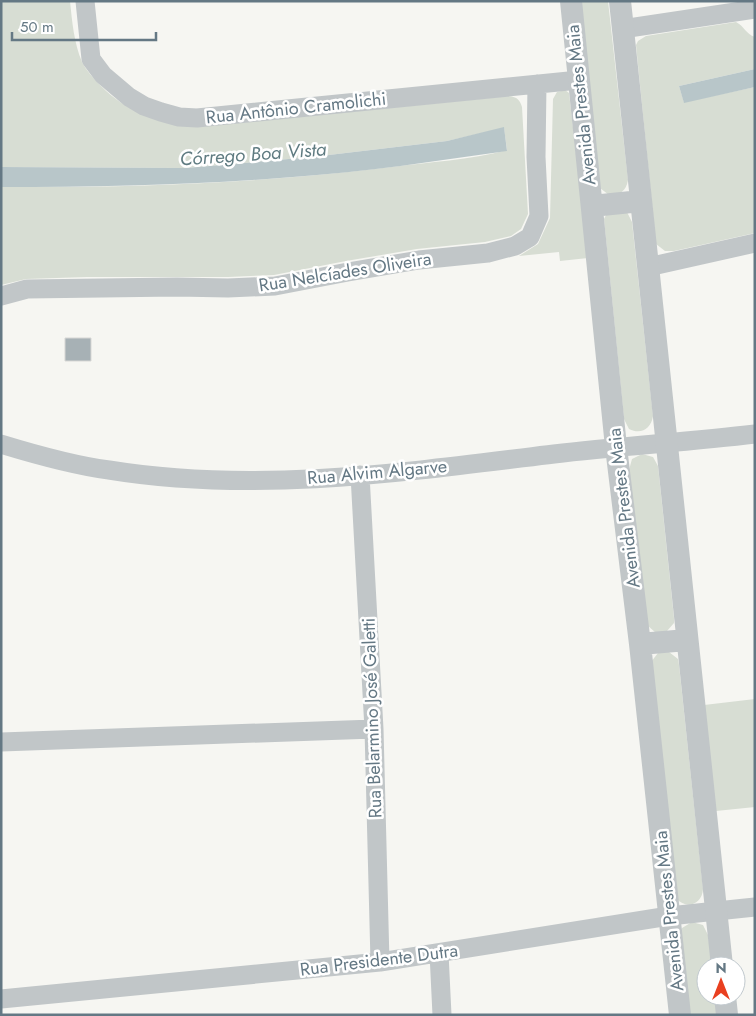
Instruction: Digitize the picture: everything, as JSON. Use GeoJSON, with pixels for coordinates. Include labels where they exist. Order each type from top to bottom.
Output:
{"type":"FeatureCollection","features":[{"type":"Feature","properties":{"kind":"street","name":"Rua Antônio Cramolichi"},"geometry":{"type":"LineString","coordinates":[[85,1],[91,59],[103,75],[129,97],[144,106],[179,117],[198,118],[579,80]]}},
{"type":"Feature","properties":{"kind":"street","name":"Avenida Prestes Maia"},"geometry":{"type":"LineString","coordinates":[[571,1],[616,447],[640,644],[680,1015]]}},
{"type":"Feature","properties":{"kind":"street"},"geometry":{"type":"LineString","coordinates":[[620,1],[721,956]]}},
{"type":"Feature","properties":{"kind":"street"},"geometry":{"type":"LineString","coordinates":[[622,29],[755,9]]}},
{"type":"Feature","properties":{"kind":"street","name":"Rua Nelcíades Oliveira"},"geometry":{"type":"LineString","coordinates":[[1,296],[27,289],[275,286],[418,260],[488,253],[515,246],[530,237],[539,216],[536,158],[537,84]]}},
{"type":"Feature","properties":{"kind":"street"},"geometry":{"type":"LineString","coordinates":[[592,206],[641,201]]}},
{"type":"Feature","properties":{"kind":"street"},"geometry":{"type":"LineString","coordinates":[[648,267],[755,243]]}},
{"type":"Feature","properties":{"kind":"street","name":"Rua Alvim Algarve"},"geometry":{"type":"LineString","coordinates":[[1,444],[71,464],[110,471],[188,479],[268,480],[360,475],[755,434]]}},
{"type":"Feature","properties":{"kind":"street","name":"Rua Belarmino José Galetti"},"geometry":{"type":"LineString","coordinates":[[360,475],[374,729],[380,962]]}},
{"type":"Feature","properties":{"kind":"street"},"geometry":{"type":"LineString","coordinates":[[640,644],[687,640]]}},
{"type":"Feature","properties":{"kind":"street"},"geometry":{"type":"LineString","coordinates":[[1,742],[374,729]]}},
{"type":"Feature","properties":{"kind":"street","name":"Rua Presidente Dutra"},"geometry":{"type":"LineString","coordinates":[[1,999],[380,962],[669,916],[755,906]]}},
{"type":"Feature","properties":{"kind":"street"},"geometry":{"type":"LineString","coordinates":[[439,953],[442,1015]]}},
{"type":"Feature","properties":{"kind":"shaded area"},"geometry":{"type":"Polygon","coordinates":[[[1,1],[70,1],[77,47],[82,62],[90,74],[111,95],[133,110],[145,116],[170,123],[197,127],[514,97],[522,107],[528,214],[521,229],[511,236],[485,242],[417,249],[274,275],[26,279],[1,285],[1,187],[99,187],[245,181],[449,160],[507,150],[504,128],[447,141],[312,157],[186,168],[1,167],[1,1]]]}},
{"type":"Feature","properties":{"kind":"shaded area"},"geometry":{"type":"Polygon","coordinates":[[[579,1],[608,1],[628,180],[624,190],[613,195],[609,195],[600,188],[579,1]]]}},
{"type":"Feature","properties":{"kind":"shaded area"},"geometry":{"type":"Polygon","coordinates":[[[736,22],[755,37],[755,69],[679,86],[684,102],[755,87],[755,233],[674,251],[665,251],[656,244],[636,45],[638,41],[646,36],[736,22]]]}},
{"type":"Feature","properties":{"kind":"shaded area"},"geometry":{"type":"Polygon","coordinates":[[[755,69],[755,87],[684,103],[679,86],[755,69]]]}},
{"type":"Feature","properties":{"kind":"shaded area"},"geometry":{"type":"Polygon","coordinates":[[[565,90],[569,93],[588,258],[560,261],[559,252],[519,256],[538,244],[550,218],[553,99],[557,92],[565,90]]]}},
{"type":"Feature","properties":{"kind":"shaded area"},"geometry":{"type":"Polygon","coordinates":[[[504,127],[507,151],[374,169],[257,180],[184,184],[1,187],[1,167],[186,168],[312,157],[447,141],[504,127]]]}},
{"type":"Feature","properties":{"kind":"shaded area"},"geometry":{"type":"Polygon","coordinates":[[[627,212],[632,222],[653,416],[648,427],[641,431],[629,429],[624,419],[604,219],[606,215],[627,212]]]}},
{"type":"Feature","properties":{"kind":"shaded area"},"geometry":{"type":"Polygon","coordinates":[[[642,454],[653,457],[658,466],[674,618],[674,623],[667,631],[656,633],[647,625],[629,470],[632,459],[642,454]]]}},
{"type":"Feature","properties":{"kind":"shaded area"},"geometry":{"type":"Polygon","coordinates":[[[669,652],[678,659],[679,665],[703,889],[700,899],[689,905],[680,902],[676,898],[651,662],[658,653],[669,652]]]}},
{"type":"Feature","properties":{"kind":"shaded area"},"geometry":{"type":"Polygon","coordinates":[[[755,699],[755,807],[716,811],[704,705],[755,699]]]}},
{"type":"Feature","properties":{"kind":"shaded area"},"geometry":{"type":"Polygon","coordinates":[[[692,922],[703,925],[708,935],[711,956],[696,956],[696,1006],[716,1006],[717,1015],[688,1015],[680,933],[682,928],[692,922]]]}},
{"type":"Feature","properties":{"kind":"building"},"geometry":{"type":"Polygon","coordinates":[[[65,338],[91,338],[91,361],[65,361],[65,338]]]}},
{"type":"Feature","properties":{"kind":"water label","name":"Córrego Boa Vista"},"geometry":{"type":"Point","coordinates":[253,154]}}]}
